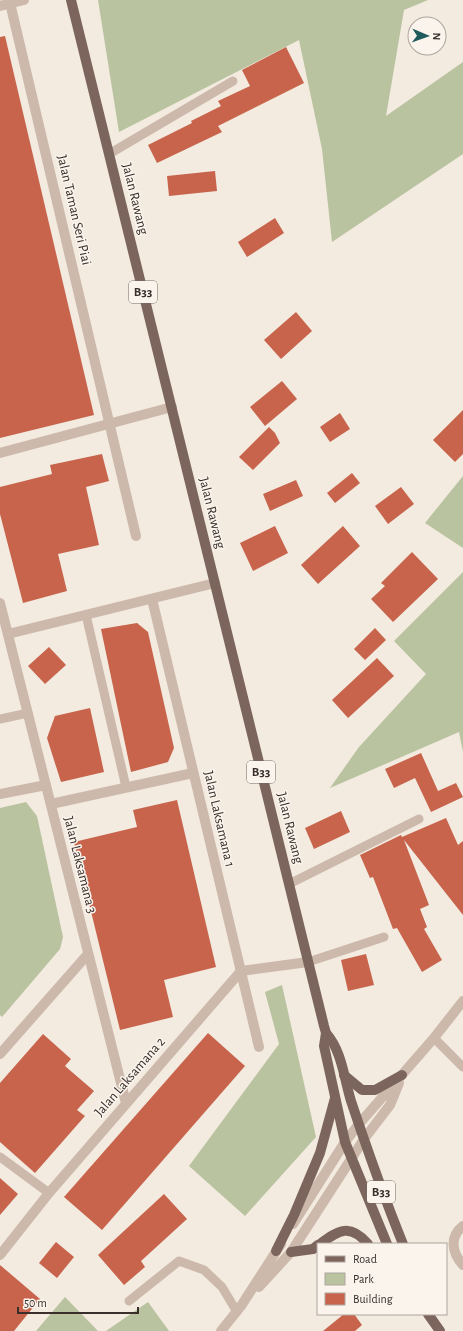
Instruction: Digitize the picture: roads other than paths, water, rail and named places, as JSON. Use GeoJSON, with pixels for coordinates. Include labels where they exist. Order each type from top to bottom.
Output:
{"type":"FeatureCollection","features":[{"type":"Feature","properties":{"kind":"main road","name":"Jalan Rawang"},"geometry":{"type":"LineString","coordinates":[[71,0],[326,1034],[324,1046],[346,1142],[351,1159],[387,1243]]}},
{"type":"Feature","properties":{"kind":"main road","name":"Jalan Rawang"},"geometry":{"type":"LineString","coordinates":[[326,1034],[335,1043],[382,1195],[403,1243]]}},
{"type":"Feature","properties":{"kind":"main road"},"geometry":{"type":"LineString","coordinates":[[344,1075],[362,1090],[375,1090],[402,1075]]}},
{"type":"Feature","properties":{"kind":"main road"},"geometry":{"type":"LineString","coordinates":[[276,1251],[294,1214],[320,1153],[335,1097]]}},
{"type":"Feature","properties":{"kind":"main road"},"geometry":{"type":"LineString","coordinates":[[322,1243],[336,1232],[344,1230],[353,1231],[361,1236],[367,1243]]}},
{"type":"Feature","properties":{"kind":"main road"},"geometry":{"type":"LineString","coordinates":[[291,1252],[313,1249],[317,1246]]}},
{"type":"Feature","properties":{"kind":"main road"},"geometry":{"type":"LineString","coordinates":[[429,1315],[440,1331]]}},
{"type":"Feature","properties":{"kind":"street","name":"Jalan Taman Seri Piai"},"geometry":{"type":"LineString","coordinates":[[15,2],[136,536]]}},
{"type":"Feature","properties":{"kind":"street"},"geometry":{"type":"LineString","coordinates":[[0,454],[172,408]]}},
{"type":"Feature","properties":{"kind":"street"},"geometry":{"type":"LineString","coordinates":[[8,634],[215,583]]}},
{"type":"Feature","properties":{"kind":"street","name":"Jalan Laksamana 1"},"geometry":{"type":"LineString","coordinates":[[152,599],[259,1047]]}},
{"type":"Feature","properties":{"kind":"street","name":"Jalan Laksamana 3"},"geometry":{"type":"LineString","coordinates":[[0,603],[126,1103]]}},
{"type":"Feature","properties":{"kind":"street"},"geometry":{"type":"LineString","coordinates":[[50,804],[193,773]]}},
{"type":"Feature","properties":{"kind":"street"},"geometry":{"type":"LineString","coordinates":[[0,794],[46,785]]}},
{"type":"Feature","properties":{"kind":"street"},"geometry":{"type":"LineString","coordinates":[[0,1054],[88,954]]}},
{"type":"Feature","properties":{"kind":"street"},"geometry":{"type":"LineString","coordinates":[[241,971],[308,962]]}},
{"type":"Feature","properties":{"kind":"street","name":"Jalan Laksamana 2"},"geometry":{"type":"LineString","coordinates":[[0,1255],[49,1193],[241,971]]}},
{"type":"Feature","properties":{"kind":"street"},"geometry":{"type":"LineString","coordinates":[[239,1309],[359,1124],[434,1038],[463,1001]]}},
{"type":"Feature","properties":{"kind":"street"},"geometry":{"type":"LineString","coordinates":[[221,1331],[291,1252],[364,1139],[390,1105],[402,1075]]}},
{"type":"Feature","properties":{"kind":"street"},"geometry":{"type":"LineString","coordinates":[[460,1228],[454,1237],[454,1252],[463,1265]]}},
{"type":"Feature","properties":{"kind":"lane"},"geometry":{"type":"LineString","coordinates":[[109,154],[233,80]]}},
{"type":"Feature","properties":{"kind":"lane"},"geometry":{"type":"LineString","coordinates":[[86,615],[126,787]]}},
{"type":"Feature","properties":{"kind":"lane"},"geometry":{"type":"LineString","coordinates":[[0,719],[28,713]]}},
{"type":"Feature","properties":{"kind":"lane"},"geometry":{"type":"LineString","coordinates":[[289,884],[420,819]]}},
{"type":"Feature","properties":{"kind":"lane"},"geometry":{"type":"LineString","coordinates":[[308,962],[384,937]]}},
{"type":"Feature","properties":{"kind":"lane"},"geometry":{"type":"LineString","coordinates":[[434,1038],[463,1067]]}},
{"type":"Feature","properties":{"kind":"lane"},"geometry":{"type":"LineString","coordinates":[[0,1157],[49,1193]]}},
{"type":"Feature","properties":{"kind":"lane"},"geometry":{"type":"LineString","coordinates":[[129,1301],[180,1260],[204,1270],[222,1287],[239,1309]]}}]}
